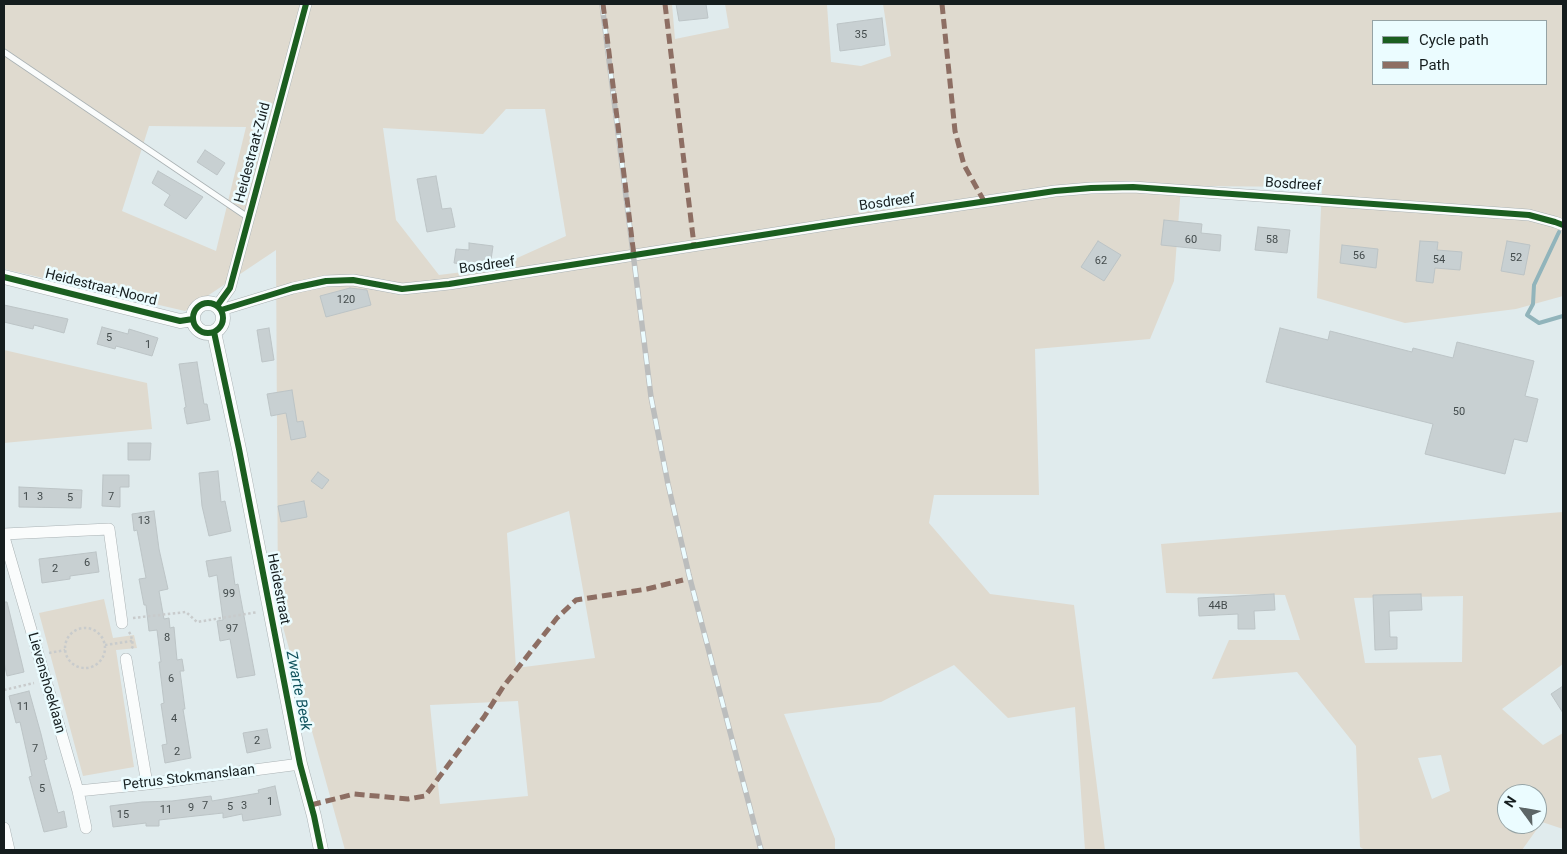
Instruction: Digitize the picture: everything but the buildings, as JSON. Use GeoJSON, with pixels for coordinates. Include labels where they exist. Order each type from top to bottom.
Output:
{"type":"FeatureCollection","features":[{"type":"Feature","properties":{"kind":"street","name":"Heidestraat-Zuid"},"geometry":{"type":"LineString","coordinates":[[219,308],[230,288],[306,4]]}},
{"type":"Feature","properties":{"kind":"street","name":"Bosdreef"},"geometry":{"type":"LineString","coordinates":[[219,308],[326,281],[353,280],[402,289],[449,284],[1046,192],[1091,188],[1133,187],[1528,215],[1563,225]]}},
{"type":"Feature","properties":{"kind":"street","name":"Heidestraat-Noord"},"geometry":{"type":"LineString","coordinates":[[4,277],[180,321],[193,319]]}},
{"type":"Feature","properties":{"kind":"street"},"geometry":{"type":"LineString","coordinates":[[210,303],[219,308],[223,318],[220,326],[214,332],[200,331],[195,326],[193,319],[195,310],[201,304],[210,303]]}},
{"type":"Feature","properties":{"kind":"street","name":"Heidestraat"},"geometry":{"type":"LineString","coordinates":[[214,332],[239,449],[300,764],[321,850]]}},
{"type":"Feature","properties":{"kind":"street"},"geometry":{"type":"LineString","coordinates":[[4,535],[109,529],[122,623]]}},
{"type":"Feature","properties":{"kind":"street","name":"Lievenshoeklaan"},"geometry":{"type":"LineString","coordinates":[[4,535],[78,791],[86,828]]}},
{"type":"Feature","properties":{"kind":"street"},"geometry":{"type":"LineString","coordinates":[[126,659],[147,784]]}},
{"type":"Feature","properties":{"kind":"street","name":"Petrus Stokmanslaan"},"geometry":{"type":"LineString","coordinates":[[78,791],[300,764]]}},
{"type":"Feature","properties":{"kind":"street"},"geometry":{"type":"LineString","coordinates":[[4,828],[10,850]]}},
{"type":"Feature","properties":{"kind":"lane"},"geometry":{"type":"LineString","coordinates":[[4,52],[248,218]]}},
{"type":"Feature","properties":{"kind":"path"},"geometry":{"type":"LineString","coordinates":[[126,659],[133,646],[131,635],[122,623],[135,617],[186,612],[197,622],[270,610]]}},
{"type":"Feature","properties":{"kind":"path"},"geometry":{"type":"LineString","coordinates":[[82,627],[93,629],[101,635],[105,645],[103,656],[97,664],[87,668],[77,666],[68,660],[65,650],[66,640],[73,631],[82,627]]}},
{"type":"Feature","properties":{"kind":"path"},"geometry":{"type":"LineString","coordinates":[[105,645],[132,642]]}},
{"type":"Feature","properties":{"kind":"path"},"geometry":{"type":"LineString","coordinates":[[4,690],[45,680]]}},
{"type":"Feature","properties":{"kind":"shaded area"},"geometry":{"type":"Polygon","coordinates":[[[4,4],[672,4],[675,39],[729,28],[725,4],[829,4],[827,5],[831,62],[861,66],[891,56],[883,4],[1563,4],[1563,296],[1516,309],[1405,323],[1317,298],[1322,187],[1181,186],[1174,281],[1150,339],[1035,349],[1039,495],[934,495],[929,523],[990,594],[1074,605],[1105,850],[1085,850],[1075,707],[1008,718],[954,665],[881,702],[784,714],[835,839],[835,850],[345,850],[278,609],[276,250],[185,311],[4,269],[4,4]],[[506,109],[483,134],[383,128],[396,220],[439,275],[495,268],[566,236],[545,109],[506,109]],[[149,126],[122,211],[216,251],[246,127],[149,126]],[[569,511],[507,533],[516,668],[595,658],[569,511]],[[518,701],[430,705],[440,804],[528,796],[518,701]]]}},
{"type":"Feature","properties":{"kind":"shaded area"},"geometry":{"type":"Polygon","coordinates":[[[4,350],[147,383],[152,429],[4,443],[4,350]]]}},
{"type":"Feature","properties":{"kind":"shaded area"},"geometry":{"type":"Polygon","coordinates":[[[1563,512],[1563,664],[1502,709],[1543,745],[1563,733],[1563,829],[1547,824],[1547,784],[1497,784],[1497,834],[1533,834],[1522,850],[1365,850],[1360,847],[1356,746],[1297,672],[1212,679],[1229,640],[1300,640],[1285,595],[1166,593],[1161,544],[1563,512]],[[1463,596],[1354,598],[1365,663],[1462,662],[1463,596]],[[1441,755],[1418,758],[1432,799],[1450,791],[1441,755]]]}},
{"type":"Feature","properties":{"kind":"shaded area"},"geometry":{"type":"Polygon","coordinates":[[[104,599],[113,638],[134,635],[137,648],[116,650],[134,767],[83,776],[39,613],[104,599]]]}},
{"type":"Feature","properties":{"kind":"waterway"},"geometry":{"type":"LineString","coordinates":[[1559,232],[1534,285],[1533,304],[1527,315],[1539,323],[1563,316]]}},
{"type":"Feature","properties":{"kind":"railway"},"geometry":{"type":"LineString","coordinates":[[602,4],[651,397],[668,484],[689,575],[761,850]]}},
{"type":"Feature","properties":{"kind":"marked path"},"geometry":{"type":"LineString","coordinates":[[603,4],[634,256]]}},
{"type":"Feature","properties":{"kind":"marked path"},"geometry":{"type":"LineString","coordinates":[[665,4],[694,245]]}},
{"type":"Feature","properties":{"kind":"marked path"},"geometry":{"type":"LineString","coordinates":[[942,4],[955,131],[964,165],[984,201]]}},
{"type":"Feature","properties":{"kind":"marked path"},"geometry":{"type":"LineString","coordinates":[[311,805],[354,794],[408,799],[425,796],[484,717],[503,687],[557,618],[576,600],[647,589],[683,580]]}},
{"type":"Feature","properties":{"kind":"cycle path"},"geometry":{"type":"LineString","coordinates":[[217,306],[230,288],[306,4]]}},
{"type":"Feature","properties":{"kind":"cycle path"},"geometry":{"type":"LineString","coordinates":[[221,310],[293,288],[326,281],[353,280],[402,289],[449,284],[852,221],[1055,191],[1091,188],[1133,187],[1529,215],[1563,225]]}},
{"type":"Feature","properties":{"kind":"cycle path"},"geometry":{"type":"LineString","coordinates":[[4,277],[180,321],[193,319]]}},
{"type":"Feature","properties":{"kind":"cycle path"},"geometry":{"type":"LineString","coordinates":[[208,303],[218,308],[223,318],[218,328],[208,333],[198,328],[193,318],[198,308],[208,303]]}},
{"type":"Feature","properties":{"kind":"cycle path"},"geometry":{"type":"LineString","coordinates":[[214,332],[239,449],[300,764],[321,850]]}},
{"type":"Feature","properties":{"kind":"water label","name":"Zwarte Beek"},"geometry":{"type":"Point","coordinates":[298,691]}}]}
